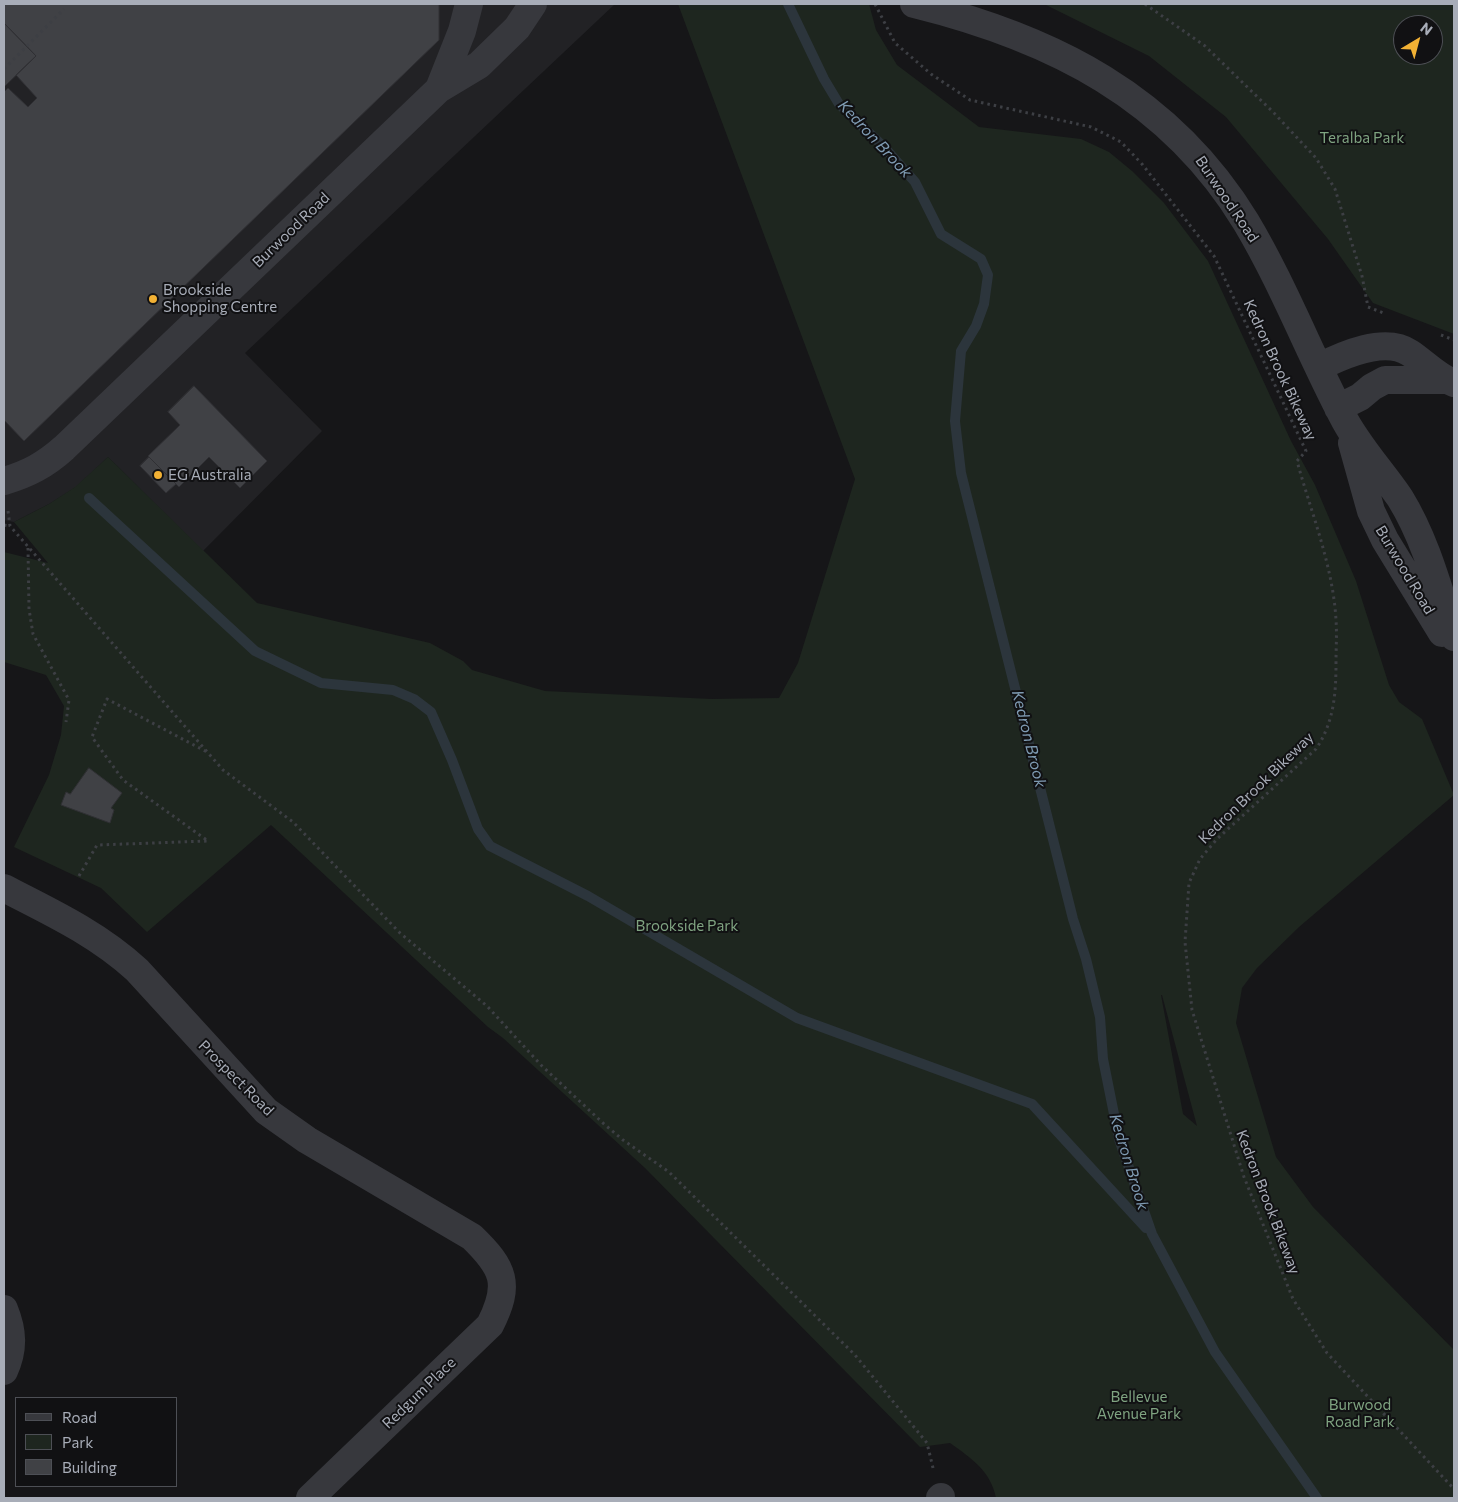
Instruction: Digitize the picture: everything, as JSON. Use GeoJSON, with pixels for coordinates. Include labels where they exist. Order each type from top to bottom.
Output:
{"type":"FeatureCollection","features":[{"type":"Feature","properties":{"kind":"street"},"geometry":{"type":"LineString","coordinates":[[439,89],[462,31],[468,4]]}},
{"type":"Feature","properties":{"kind":"street"},"geometry":{"type":"LineString","coordinates":[[439,89],[479,65],[517,28],[533,4]]}},
{"type":"Feature","properties":{"kind":"street","name":"Burwood Road"},"geometry":{"type":"LineString","coordinates":[[914,4],[986,24],[1076,61],[1142,103],[1196,153],[1222,185],[1246,222],[1343,417],[1371,511],[1381,533],[1454,651]]}},
{"type":"Feature","properties":{"kind":"street","name":"Burwood Road"},"geometry":{"type":"LineString","coordinates":[[4,481],[31,472],[44,465],[64,448],[439,89]]}},
{"type":"Feature","properties":{"kind":"street"},"geometry":{"type":"LineString","coordinates":[[1319,367],[1355,351],[1391,345],[1408,351],[1450,382]]}},
{"type":"Feature","properties":{"kind":"street"},"geometry":{"type":"LineString","coordinates":[[1343,417],[1360,397],[1372,387],[1386,380],[1450,382]]}},
{"type":"Feature","properties":{"kind":"street","name":"Burwood Road"},"geometry":{"type":"LineString","coordinates":[[1343,417],[1401,499],[1426,554],[1454,637]]}},
{"type":"Feature","properties":{"kind":"street","name":"Prospect Road"},"geometry":{"type":"LineString","coordinates":[[4,888],[58,915],[114,949],[137,970],[266,1111],[307,1140],[472,1237],[490,1254],[502,1275]]}},
{"type":"Feature","properties":{"kind":"street","name":"Redgum Place"},"geometry":{"type":"LineString","coordinates":[[310,1498],[490,1325],[502,1303],[502,1275]]}},
{"type":"Feature","properties":{"kind":"street"},"geometry":{"type":"LineString","coordinates":[[4,1309],[11,1327],[11,1351],[4,1371]]}},
{"type":"Feature","properties":{"kind":"path","name":"Kedron Brook Bikeway"},"geometry":{"type":"LineString","coordinates":[[875,4],[895,43],[931,74],[970,100],[1091,127],[1121,142],[1142,164],[1214,256],[1306,451],[1297,461],[1328,571],[1336,619],[1336,678],[1332,712],[1327,732],[1316,749],[1217,839],[1200,859],[1189,883],[1185,942],[1192,1010],[1244,1177],[1293,1299],[1327,1353],[1454,1489]]}},
{"type":"Feature","properties":{"kind":"path"},"geometry":{"type":"LineString","coordinates":[[1145,4],[1205,46],[1274,113],[1316,158],[1335,189],[1362,276],[1368,307],[1394,317]]}},
{"type":"Feature","properties":{"kind":"path"},"geometry":{"type":"LineString","coordinates":[[4,69],[64,9]]}},
{"type":"Feature","properties":{"kind":"path"},"geometry":{"type":"LineString","coordinates":[[1437,333],[1454,340]]}},
{"type":"Feature","properties":{"kind":"path"},"geometry":{"type":"LineString","coordinates":[[8,511],[10,526],[28,548],[223,770],[293,822],[400,933],[486,1006],[541,1065],[622,1140],[669,1172],[855,1354],[927,1443],[940,1498]]}},
{"type":"Feature","properties":{"kind":"path"},"geometry":{"type":"LineString","coordinates":[[4,525],[10,526]]}},
{"type":"Feature","properties":{"kind":"path"},"geometry":{"type":"LineString","coordinates":[[28,548],[29,609],[33,634],[70,700],[66,722]]}},
{"type":"Feature","properties":{"kind":"path"},"geometry":{"type":"LineString","coordinates":[[79,876],[98,845],[208,841],[124,780],[92,737],[107,698],[210,754]]}},
{"type":"Feature","properties":{"kind":"shaded area","name":"Brookside Shopping Centre"},"geometry":{"type":"Polygon","coordinates":[[[4,4],[615,4],[245,353],[322,431],[203,551],[108,457],[76,487],[49,504],[14,522],[4,520],[4,4]]]}},
{"type":"Feature","properties":{"kind":"green space"},"geometry":{"type":"Polygon","coordinates":[[[678,4],[869,4],[876,30],[897,65],[979,127],[1081,139],[1109,152],[1132,171],[1164,203],[1208,261],[1291,441],[1315,485],[1356,581],[1389,685],[1399,702],[1422,719],[1454,795],[1299,927],[1257,968],[1242,988],[1236,1023],[1276,1157],[1313,1207],[1454,1350],[1454,1498],[996,1498],[990,1480],[985,1473],[950,1443],[920,1447],[645,1168],[503,1038],[488,1027],[271,825],[147,932],[101,888],[14,847],[49,775],[61,735],[64,706],[46,675],[4,662],[4,552],[48,563],[14,522],[49,504],[75,487],[108,457],[257,603],[430,643],[463,661],[472,670],[545,691],[711,699],[779,698],[798,663],[855,479],[678,4]],[[1162,995],[1183,1114],[1197,1126],[1162,995]]]}},
{"type":"Feature","properties":{"kind":"green space","name":"Teralba Park"},"geometry":{"type":"Polygon","coordinates":[[[1044,4],[1454,4],[1454,334],[1373,303],[1328,239],[1226,117],[1149,56],[1044,4]]]}},
{"type":"Feature","properties":{"kind":"building","name":"Brookside Shopping Centre"},"geometry":{"type":"Polygon","coordinates":[[[4,4],[439,4],[439,40],[24,441],[4,420],[4,92],[8,88],[28,107],[37,98],[16,75],[36,56],[4,23],[4,4]]]}},
{"type":"Feature","properties":{"kind":"building"},"geometry":{"type":"Polygon","coordinates":[[[4,23],[36,56],[4,87],[4,23]]]}},
{"type":"Feature","properties":{"kind":"building"},"geometry":{"type":"Polygon","coordinates":[[[194,386],[267,461],[240,488],[209,457],[179,487],[148,456],[180,425],[168,412],[194,386]]]}},
{"type":"Feature","properties":{"kind":"building","name":"EG Australia"},"geometry":{"type":"Polygon","coordinates":[[[149,457],[176,484],[166,493],[140,466],[149,457]]]}},
{"type":"Feature","properties":{"kind":"building"},"geometry":{"type":"Polygon","coordinates":[[[89,768],[122,793],[111,808],[114,810],[110,823],[61,805],[66,792],[70,794],[89,768]]]}},
{"type":"Feature","properties":{"kind":"waterway","name":"Kedron Brook"},"geometry":{"type":"LineString","coordinates":[[788,4],[824,79],[839,104],[884,147],[915,182],[941,234],[981,259],[988,275],[984,304],[976,326],[961,351],[955,421],[961,473],[1073,919],[1086,959],[1100,1017],[1103,1059],[1119,1139],[1152,1234],[1215,1352],[1317,1498]]}},
{"type":"Feature","properties":{"kind":"waterway"},"geometry":{"type":"LineString","coordinates":[[89,498],[255,651],[321,683],[393,690],[414,699],[431,712],[452,760],[478,829],[490,846],[588,896],[797,1018],[1032,1104],[1146,1228]]}},
{"type":"Feature","properties":{"kind":"place","name":"Brookside Shopping Centre"},"geometry":{"type":"Point","coordinates":[153,299]}},
{"type":"Feature","properties":{"kind":"place","name":"EG Australia"},"geometry":{"type":"Point","coordinates":[158,475]}},
{"type":"Feature","properties":{"kind":"park label","name":"Brookside Park"},"geometry":{"type":"Point","coordinates":[687,926]}},
{"type":"Feature","properties":{"kind":"park label","name":"Bellevue Avenue Park"},"geometry":{"type":"Point","coordinates":[1139,1406]}},
{"type":"Feature","properties":{"kind":"park label","name":"Burwood Road Park"},"geometry":{"type":"Point","coordinates":[1360,1414]}}]}
